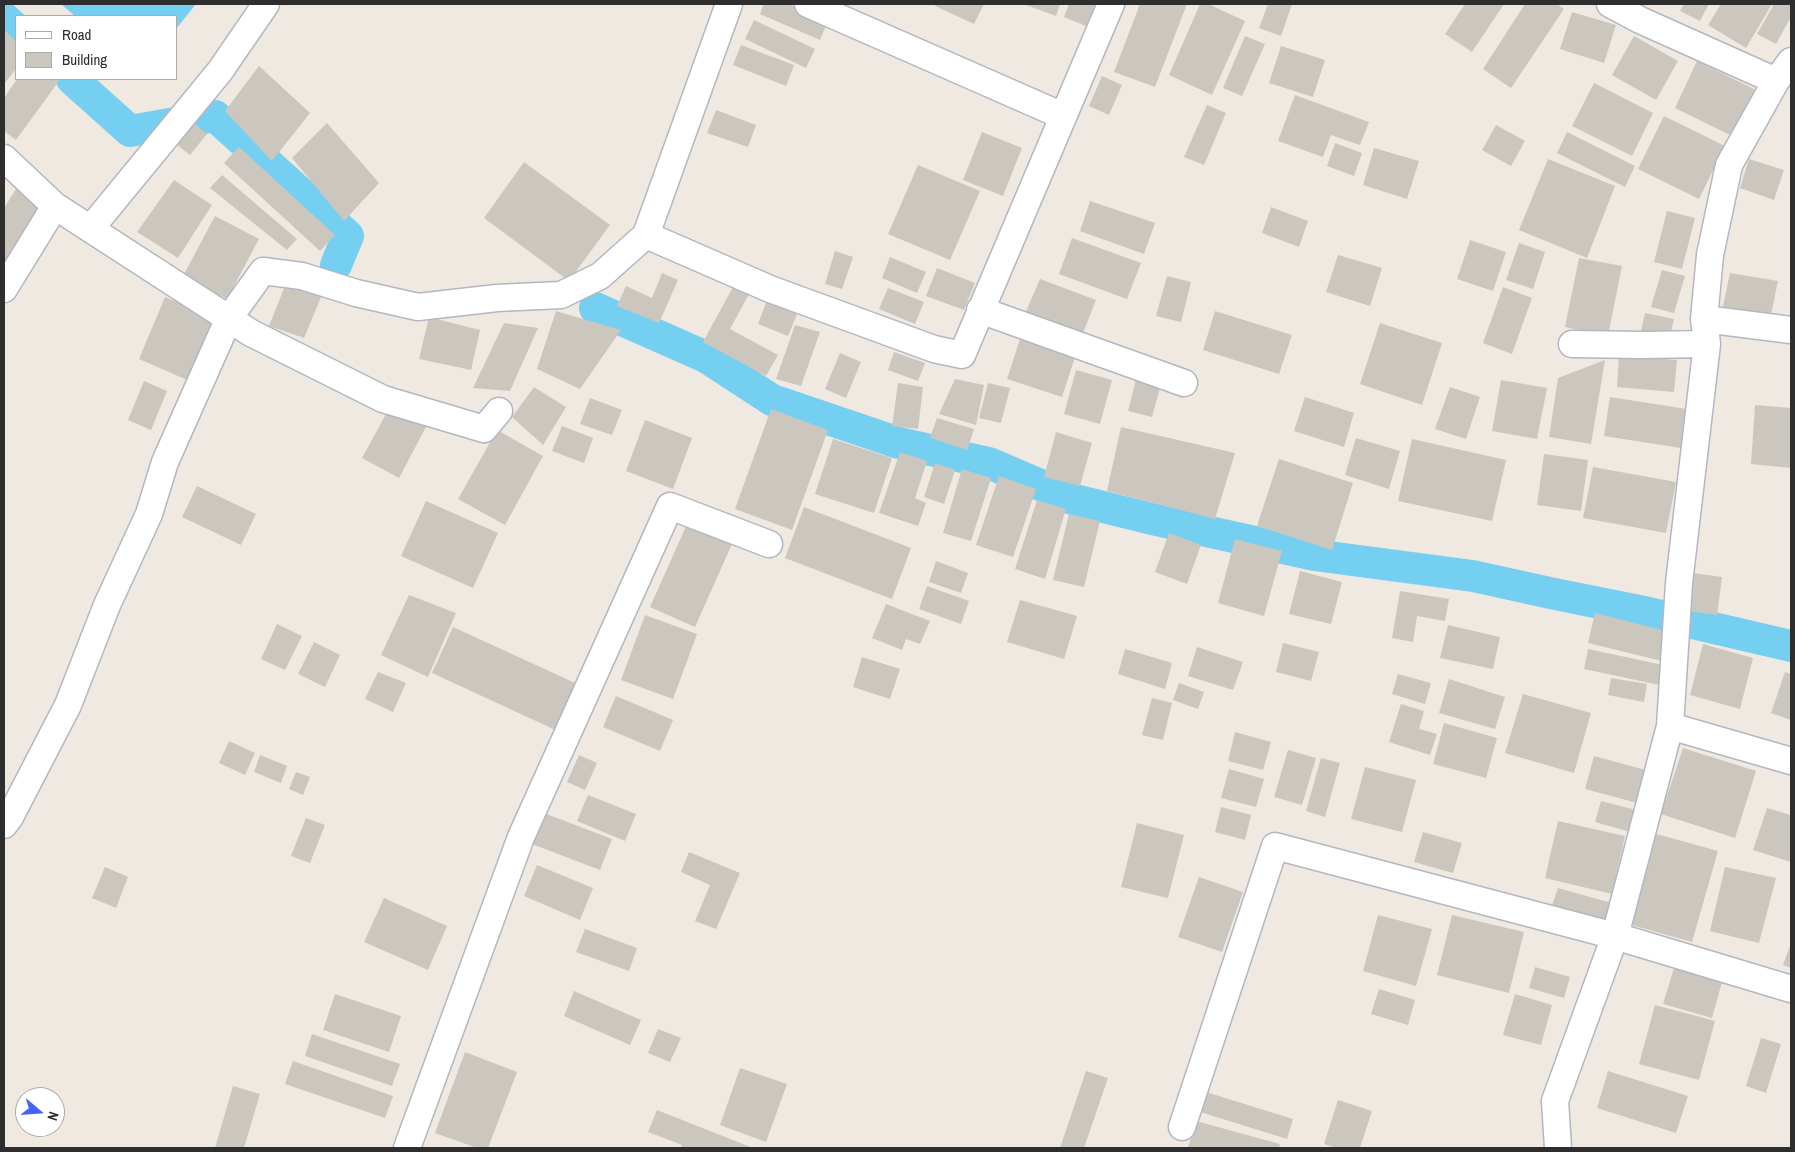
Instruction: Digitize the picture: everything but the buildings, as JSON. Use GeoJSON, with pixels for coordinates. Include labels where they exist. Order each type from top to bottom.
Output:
{"type":"FeatureCollection","features":[{"type":"Feature","properties":{"kind":"street"},"geometry":{"type":"LineString","coordinates":[[91,228],[220,71],[266,4]]}},
{"type":"Feature","properties":{"kind":"street"},"geometry":{"type":"LineString","coordinates":[[4,825],[10,817],[68,704],[107,605],[149,514],[165,462],[229,318],[263,272],[302,276],[356,293],[418,307],[497,298],[561,295],[600,276],[646,235],[729,4]]}},
{"type":"Feature","properties":{"kind":"street"},"geometry":{"type":"LineString","coordinates":[[808,4],[1062,116]]}},
{"type":"Feature","properties":{"kind":"street"},"geometry":{"type":"LineString","coordinates":[[646,235],[770,289],[934,349],[962,355],[1111,4]]}},
{"type":"Feature","properties":{"kind":"street"},"geometry":{"type":"LineString","coordinates":[[1558,1148],[1555,1101],[1615,936],[1670,726],[1679,583],[1706,331],[1710,255],[1729,165],[1783,71],[1640,20],[1610,4]]}},
{"type":"Feature","properties":{"kind":"street"},"geometry":{"type":"LineString","coordinates":[[4,158],[55,206],[251,333],[383,399],[484,429],[499,411]]}},
{"type":"Feature","properties":{"kind":"street"},"geometry":{"type":"LineString","coordinates":[[4,289],[55,206]]}},
{"type":"Feature","properties":{"kind":"street"},"geometry":{"type":"LineString","coordinates":[[980,310],[1184,383]]}},
{"type":"Feature","properties":{"kind":"street"},"geometry":{"type":"LineString","coordinates":[[1572,344],[1643,345],[1706,331],[1791,330]]}},
{"type":"Feature","properties":{"kind":"street"},"geometry":{"type":"LineString","coordinates":[[407,1148],[521,837],[670,506],[769,544]]}},
{"type":"Feature","properties":{"kind":"street"},"geometry":{"type":"LineString","coordinates":[[1670,726],[1791,761]]}},
{"type":"Feature","properties":{"kind":"street"},"geometry":{"type":"LineString","coordinates":[[1182,1127],[1275,846],[1615,936],[1791,989]]}},
{"type":"Feature","properties":{"kind":"water"},"geometry":{"type":"Polygon","coordinates":[[[61,4],[196,4],[178,26],[178,15],[74,15],[61,4]]]}},
{"type":"Feature","properties":{"kind":"waterway"},"geometry":{"type":"LineString","coordinates":[[4,18],[15,28]]}},
{"type":"Feature","properties":{"kind":"waterway"},"geometry":{"type":"LineString","coordinates":[[73,80],[130,131],[215,116],[348,236],[336,265]]}},
{"type":"Feature","properties":{"kind":"waterway"},"geometry":{"type":"LineString","coordinates":[[595,308],[706,357],[772,400],[899,443],[989,463],[1075,500],[1314,555],[1473,576],[1649,613],[1791,646]]}}]}
